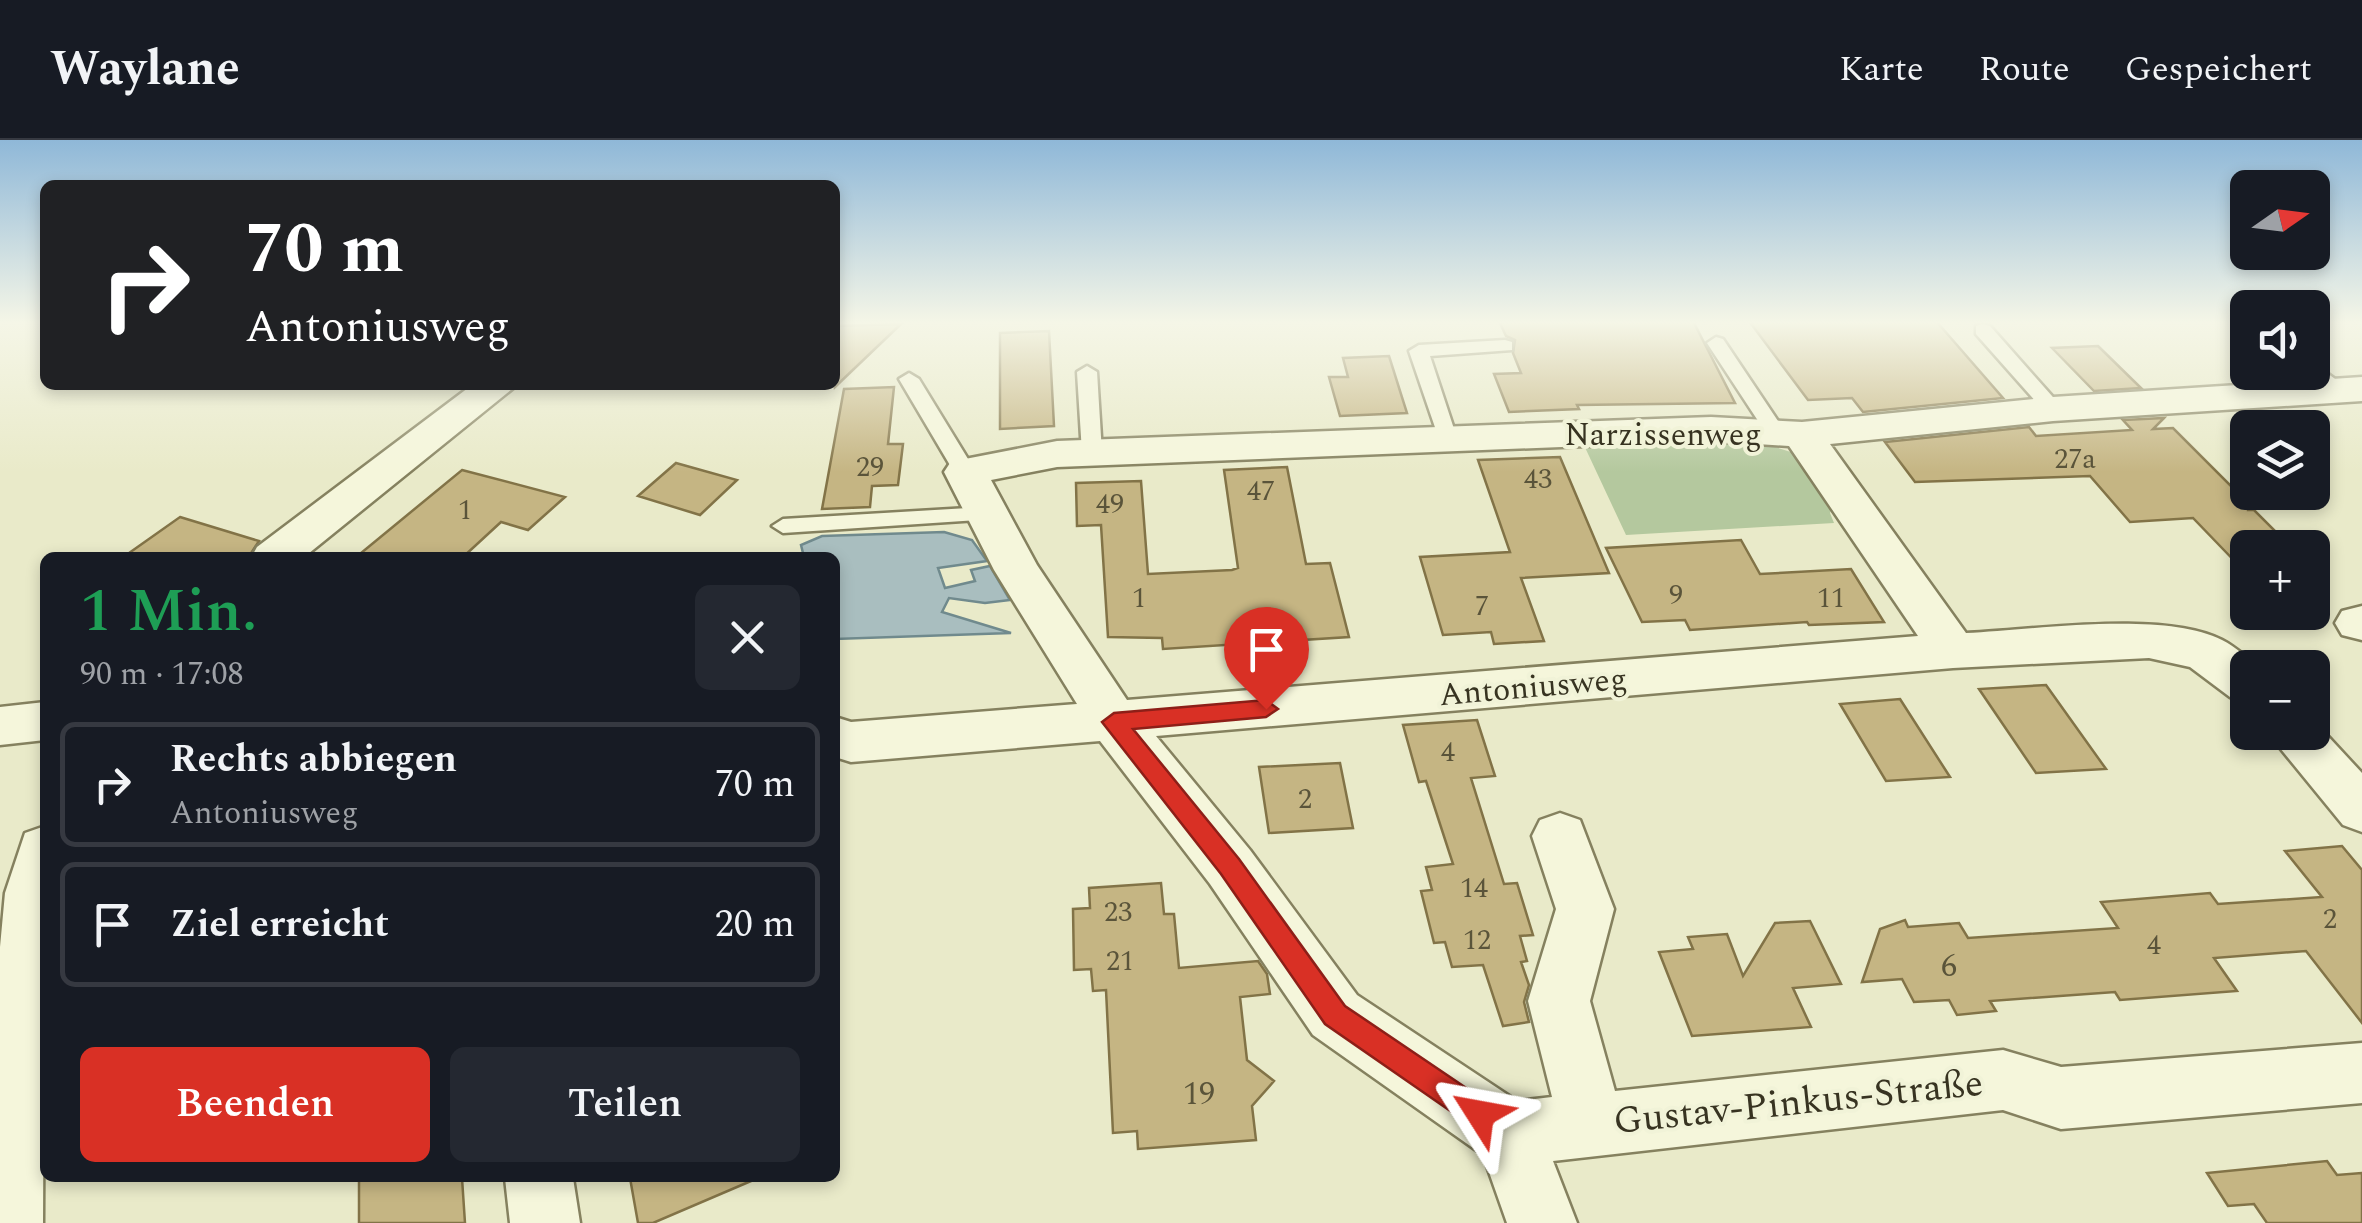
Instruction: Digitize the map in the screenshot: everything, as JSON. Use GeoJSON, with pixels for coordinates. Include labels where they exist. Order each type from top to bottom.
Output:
{"type":"FeatureCollection","features":[{"type":"Feature","properties":{"kind":"street","name":"Narzissenweg"},"geometry":{"type":"LineString","coordinates":[[975,493],[1057,454],[1711,429],[1789,433],[2338,383]]}},
{"type":"Feature","properties":{"kind":"street"},"geometry":{"type":"LineString","coordinates":[[281,552],[491,390]]}},
{"type":"Feature","properties":{"kind":"street"},"geometry":{"type":"LineString","coordinates":[[1789,433],[1953,652]]}},
{"type":"Feature","properties":{"kind":"street"},"geometry":{"type":"LineString","coordinates":[[975,493],[1114,722],[1230,867],[1335,1015],[1509,1134],[1542,1223]]}},
{"type":"Feature","properties":{"kind":"street","name":"Antoniusweg"},"geometry":{"type":"LineString","coordinates":[[1114,722],[1953,652],[2149,641],[2204,652],[2230,671]]}},
{"type":"Feature","properties":{"kind":"street"},"geometry":{"type":"LineString","coordinates":[[0,726],[40,722]]}},
{"type":"Feature","properties":{"kind":"street"},"geometry":{"type":"LineString","coordinates":[[843,740],[1114,722]]}},
{"type":"Feature","properties":{"kind":"street"},"geometry":{"type":"LineString","coordinates":[[2309,750],[2362,810]]}},
{"type":"Feature","properties":{"kind":"street","name":"Gustav-Pinkus-Straße"},"geometry":{"type":"LineString","coordinates":[[1560,836],[1584,909],[1560,1001],[1591,1122]]}},
{"type":"Feature","properties":{"kind":"street"},"geometry":{"type":"LineString","coordinates":[[8,1223],[34,893],[40,869]]}},
{"type":"Feature","properties":{"kind":"street","name":"Gustav-Pinkus-Straße"},"geometry":{"type":"LineString","coordinates":[[1509,1134],[1591,1122],[2003,1080],[2061,1098],[2362,1073]]}},
{"type":"Feature","properties":{"kind":"street"},"geometry":{"type":"LineString","coordinates":[[540,1182],[545,1223]]}},
{"type":"Feature","properties":{"kind":"lane"},"geometry":{"type":"LineString","coordinates":[[1086,372],[1092,454]]}},
{"type":"Feature","properties":{"kind":"lane"},"geometry":{"type":"LineString","coordinates":[[1426,372],[1447,438]]}},
{"type":"Feature","properties":{"kind":"lane"},"geometry":{"type":"LineString","coordinates":[[1739,372],[1789,433]]}},
{"type":"Feature","properties":{"kind":"lane"},"geometry":{"type":"LineString","coordinates":[[2019,372],[2052,409]]}},
{"type":"Feature","properties":{"kind":"lane"},"geometry":{"type":"LineString","coordinates":[[784,526],[975,493],[910,379]]}},
{"type":"Feature","properties":{"kind":"green space"},"geometry":{"type":"Polygon","coordinates":[[[1750,439],[1797,454],[1833,505],[1830,513],[1834,523],[1626,535],[1582,441],[1750,439]]]}},
{"type":"Feature","properties":{"kind":"shaded area"},"geometry":{"type":"Polygon","coordinates":[[[944,532],[972,540],[987,561],[938,568],[945,588],[975,581],[971,570],[990,566],[1010,600],[985,603],[949,598],[942,612],[1011,633],[840,639],[840,552],[803,552],[801,545],[822,536],[944,532]]]}},
{"type":"Feature","properties":{"kind":"building"},"geometry":{"type":"Polygon","coordinates":[[[1000,372],[1051,372],[1054,426],[1000,429],[1000,372]]]}},
{"type":"Feature","properties":{"kind":"building"},"geometry":{"type":"Polygon","coordinates":[[[1347,372],[1394,372],[1407,413],[1340,416],[1329,377],[1348,377],[1347,372]]]}},
{"type":"Feature","properties":{"kind":"building"},"geometry":{"type":"Polygon","coordinates":[[[1719,372],[1735,403],[1577,405],[1579,409],[1509,412],[1494,374],[1719,372]]]}},
{"type":"Feature","properties":{"kind":"building"},"geometry":{"type":"Polygon","coordinates":[[[1787,372],[1980,372],[2003,398],[1863,412],[1852,398],[1808,400],[1787,372]]]}},
{"type":"Feature","properties":{"kind":"building"},"geometry":{"type":"Polygon","coordinates":[[[2075,372],[2124,372],[2141,388],[2094,391],[2075,372]]]}},
{"type":"Feature","properties":{"kind":"building"},"geometry":{"type":"Polygon","coordinates":[[[894,387],[888,444],[903,444],[898,485],[872,486],[870,507],[822,509],[844,389],[894,387]]]}},
{"type":"Feature","properties":{"kind":"building"},"geometry":{"type":"Polygon","coordinates":[[[2164,418],[2153,429],[2173,428],[2230,485],[2230,510],[2254,510],[2274,530],[2230,530],[2230,556],[2193,518],[2130,522],[2090,476],[1915,482],[1885,442],[2029,427],[2036,436],[2132,430],[2123,420],[2164,418]]]}},
{"type":"Feature","properties":{"kind":"building"},"geometry":{"type":"Polygon","coordinates":[[[1560,457],[1609,573],[1521,578],[1544,641],[1494,644],[1491,632],[1443,635],[1420,557],[1510,552],[1478,460],[1560,457]]]}},
{"type":"Feature","properties":{"kind":"building"},"geometry":{"type":"Polygon","coordinates":[[[676,463],[737,480],[700,515],[638,496],[676,463]]]}},
{"type":"Feature","properties":{"kind":"building"},"geometry":{"type":"Polygon","coordinates":[[[1287,467],[1306,564],[1330,563],[1349,637],[1163,649],[1162,638],[1108,637],[1101,525],[1077,526],[1076,483],[1141,481],[1148,574],[1232,570],[1238,568],[1224,470],[1287,467]]]}},
{"type":"Feature","properties":{"kind":"building"},"geometry":{"type":"Polygon","coordinates":[[[462,470],[565,497],[528,530],[501,522],[468,552],[362,552],[462,470]]]}},
{"type":"Feature","properties":{"kind":"building"},"geometry":{"type":"Polygon","coordinates":[[[180,517],[259,541],[252,552],[130,552],[180,517]]]}},
{"type":"Feature","properties":{"kind":"building"},"geometry":{"type":"Polygon","coordinates":[[[1741,540],[1760,574],[1851,569],[1884,622],[1807,622],[1690,630],[1685,620],[1642,622],[1606,548],[1741,540]]]}},
{"type":"Feature","properties":{"kind":"building"},"geometry":{"type":"Polygon","coordinates":[[[2046,685],[2106,769],[2036,773],[1979,689],[2046,685]]]}},
{"type":"Feature","properties":{"kind":"building"},"geometry":{"type":"Polygon","coordinates":[[[1900,699],[1950,777],[1886,781],[1840,704],[1900,699]]]}},
{"type":"Feature","properties":{"kind":"building"},"geometry":{"type":"Polygon","coordinates":[[[1477,720],[1495,776],[1471,778],[1504,884],[1517,883],[1533,935],[1520,936],[1527,961],[1521,962],[1529,985],[1524,1002],[1529,1022],[1503,1026],[1483,965],[1452,967],[1445,942],[1434,943],[1421,891],[1432,890],[1426,867],[1453,864],[1426,781],[1419,782],[1403,725],[1477,720]]]}},
{"type":"Feature","properties":{"kind":"building"},"geometry":{"type":"Polygon","coordinates":[[[1340,763],[1353,828],[1269,833],[1259,767],[1340,763]]]}},
{"type":"Feature","properties":{"kind":"building"},"geometry":{"type":"Polygon","coordinates":[[[2342,846],[2362,870],[2362,1023],[2306,951],[2214,958],[2237,991],[2120,1000],[2115,992],[1990,1001],[1996,1011],[1957,1015],[1949,1000],[1914,1002],[1902,979],[1862,982],[1880,929],[1905,920],[1908,927],[1959,923],[1968,938],[2118,928],[2101,902],[2210,893],[2218,904],[2322,897],[2285,851],[2342,846]]]}},
{"type":"Feature","properties":{"kind":"building"},"geometry":{"type":"Polygon","coordinates":[[[1161,883],[1164,914],[1174,914],[1179,968],[1258,961],[1267,974],[1270,994],[1240,997],[1247,1060],[1274,1081],[1252,1106],[1256,1140],[1138,1149],[1137,1131],[1113,1133],[1106,990],[1093,991],[1091,969],[1074,970],[1073,909],[1090,908],[1089,888],[1161,883]]]}},
{"type":"Feature","properties":{"kind":"building"},"geometry":{"type":"Polygon","coordinates":[[[1810,921],[1841,984],[1793,988],[1811,1027],[1692,1036],[1659,952],[1693,949],[1688,937],[1727,934],[1743,976],[1775,923],[1810,921]]]}},
{"type":"Feature","properties":{"kind":"building"},"geometry":{"type":"Polygon","coordinates":[[[2327,1161],[2337,1175],[2362,1173],[2362,1223],[2267,1223],[2254,1204],[2228,1206],[2207,1173],[2327,1161]]]}},
{"type":"Feature","properties":{"kind":"building"},"geometry":{"type":"Polygon","coordinates":[[[359,1182],[462,1182],[465,1223],[359,1223],[359,1182]]]}},
{"type":"Feature","properties":{"kind":"building"},"geometry":{"type":"Polygon","coordinates":[[[631,1182],[749,1182],[653,1223],[638,1223],[631,1182]]]}},
{"type":"Feature","properties":{"kind":"route"},"geometry":{"type":"LineString","coordinates":[[1266,709],[1114,722],[1230,867],[1335,1015],[1480,1114]]}}]}
